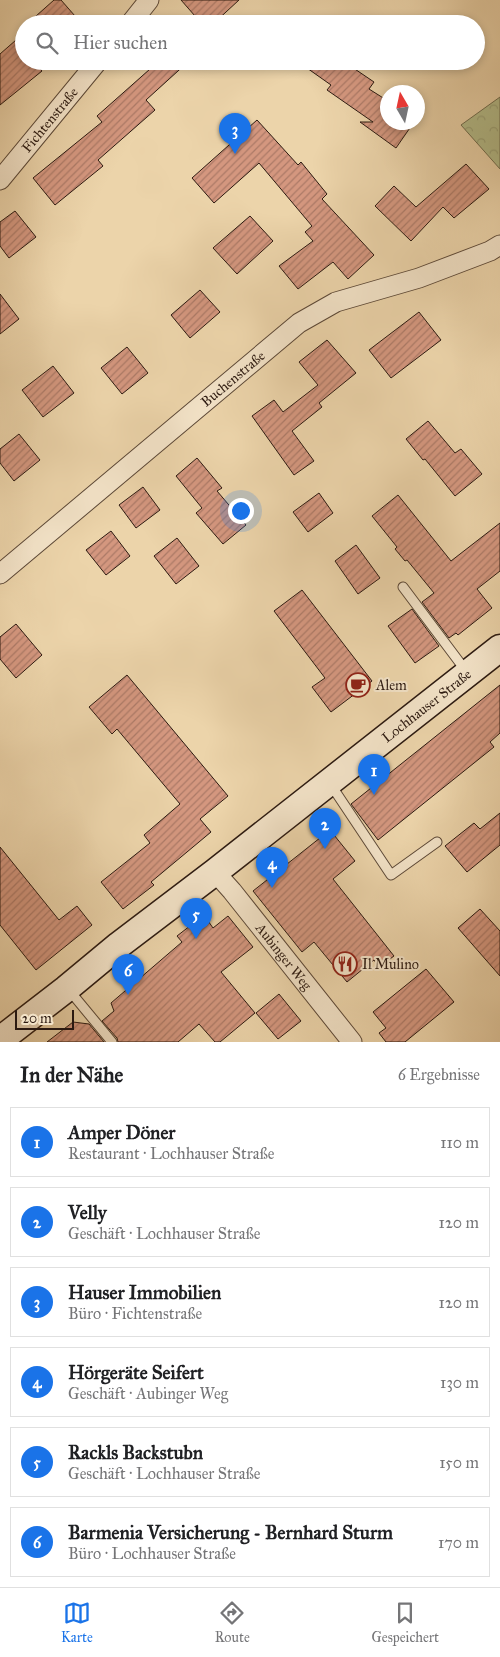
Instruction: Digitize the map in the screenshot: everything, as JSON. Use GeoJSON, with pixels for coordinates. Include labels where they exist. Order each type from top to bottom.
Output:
{"type":"FeatureCollection","features":[{"type":"Feature","properties":{"kind":"street"},"geometry":{"type":"LineString","coordinates":[[137,15],[149,0]]}},
{"type":"Feature","properties":{"kind":"street","name":"Fichtenstraße"},"geometry":{"type":"LineString","coordinates":[[0,180],[91,70]]}},
{"type":"Feature","properties":{"kind":"street","name":"Buchenstraße"},"geometry":{"type":"LineString","coordinates":[[0,574],[299,323],[336,302],[419,278],[490,251],[500,245]]}},
{"type":"Feature","properties":{"kind":"street","name":"Lochhauser Straße"},"geometry":{"type":"LineString","coordinates":[[0,1040],[67,988],[119,944],[215,872],[500,648]]}},
{"type":"Feature","properties":{"kind":"street","name":"Aubinger Weg"},"geometry":{"type":"LineString","coordinates":[[215,872],[352,1042]]}},
{"type":"Feature","properties":{"kind":"lane"},"geometry":{"type":"LineString","coordinates":[[403,587],[467,673]]}},
{"type":"Feature","properties":{"kind":"lane"},"geometry":{"type":"LineString","coordinates":[[329,783],[391,875],[437,842]]}},
{"type":"Feature","properties":{"kind":"lane"},"geometry":{"type":"LineString","coordinates":[[67,988],[112,1042]]}},
{"type":"Feature","properties":{"kind":"green space"},"geometry":{"type":"Polygon","coordinates":[[[500,97],[500,169],[461,125],[500,97]]]}},
{"type":"Feature","properties":{"kind":"building"},"geometry":{"type":"Polygon","coordinates":[[[54,0],[61,0],[74,15],[37,15],[54,0]]]}},
{"type":"Feature","properties":{"kind":"building"},"geometry":{"type":"Polygon","coordinates":[[[181,0],[239,0],[223,15],[194,15],[181,0]]]}},
{"type":"Feature","properties":{"kind":"building"},"geometry":{"type":"Polygon","coordinates":[[[15,41],[15,70],[42,71],[0,105],[0,54],[15,41]]]}},
{"type":"Feature","properties":{"kind":"building"},"geometry":{"type":"Polygon","coordinates":[[[149,70],[179,70],[146,100],[155,110],[98,160],[103,166],[55,205],[33,178],[102,122],[97,116],[149,70]]]}},
{"type":"Feature","properties":{"kind":"building"},"geometry":{"type":"Polygon","coordinates":[[[310,70],[356,70],[374,82],[369,89],[380,96],[380,130],[408,130],[396,148],[360,122],[373,122],[327,90],[331,85],[310,70]]]}},
{"type":"Feature","properties":{"kind":"building"},"geometry":{"type":"Polygon","coordinates":[[[257,120],[298,165],[301,162],[327,194],[322,199],[374,255],[348,279],[333,262],[298,289],[279,266],[313,241],[305,232],[312,226],[259,163],[214,203],[192,178],[257,120]]]}},
{"type":"Feature","properties":{"kind":"building"},"geometry":{"type":"Polygon","coordinates":[[[466,164],[489,189],[454,218],[443,207],[411,241],[375,206],[394,186],[416,207],[466,164]]]}},
{"type":"Feature","properties":{"kind":"building"},"geometry":{"type":"Polygon","coordinates":[[[15,211],[36,237],[9,258],[0,246],[0,222],[15,211]]]}},
{"type":"Feature","properties":{"kind":"building"},"geometry":{"type":"Polygon","coordinates":[[[250,216],[273,241],[237,274],[213,248],[250,216]]]}},
{"type":"Feature","properties":{"kind":"building"},"geometry":{"type":"Polygon","coordinates":[[[200,290],[220,312],[190,338],[171,315],[200,290]]]}},
{"type":"Feature","properties":{"kind":"building"},"geometry":{"type":"Polygon","coordinates":[[[0,294],[19,319],[0,334],[0,294]]]}},
{"type":"Feature","properties":{"kind":"building"},"geometry":{"type":"Polygon","coordinates":[[[419,312],[441,340],[391,378],[369,350],[419,312]]]}},
{"type":"Feature","properties":{"kind":"building"},"geometry":{"type":"Polygon","coordinates":[[[327,340],[356,373],[319,403],[322,407],[292,431],[314,461],[294,475],[252,416],[274,400],[283,412],[318,385],[299,362],[327,340]]]}},
{"type":"Feature","properties":{"kind":"building"},"geometry":{"type":"Polygon","coordinates":[[[127,347],[148,373],[122,394],[101,368],[127,347]]]}},
{"type":"Feature","properties":{"kind":"building"},"geometry":{"type":"Polygon","coordinates":[[[53,366],[74,393],[43,417],[22,390],[53,366]]]}},
{"type":"Feature","properties":{"kind":"building"},"geometry":{"type":"Polygon","coordinates":[[[428,421],[455,453],[461,449],[482,474],[455,496],[406,439],[428,421]]]}},
{"type":"Feature","properties":{"kind":"building"},"geometry":{"type":"Polygon","coordinates":[[[19,434],[40,460],[14,481],[0,463],[0,449],[19,434]]]}},
{"type":"Feature","properties":{"kind":"building"},"geometry":{"type":"Polygon","coordinates":[[[197,458],[222,488],[217,491],[246,525],[223,544],[196,513],[202,508],[176,476],[197,458]]]}},
{"type":"Feature","properties":{"kind":"building"},"geometry":{"type":"Polygon","coordinates":[[[143,487],[160,510],[136,528],[119,505],[143,487]]]}},
{"type":"Feature","properties":{"kind":"building"},"geometry":{"type":"Polygon","coordinates":[[[319,493],[333,513],[308,532],[293,512],[319,493]]]}},
{"type":"Feature","properties":{"kind":"building"},"geometry":{"type":"Polygon","coordinates":[[[398,495],[451,561],[500,523],[500,571],[477,589],[492,608],[458,635],[456,633],[449,638],[422,602],[434,593],[407,560],[405,561],[395,549],[397,547],[372,516],[398,495]]]}},
{"type":"Feature","properties":{"kind":"building"},"geometry":{"type":"Polygon","coordinates":[[[111,531],[130,556],[106,575],[86,550],[111,531]]]}},
{"type":"Feature","properties":{"kind":"building"},"geometry":{"type":"Polygon","coordinates":[[[177,538],[199,566],[176,584],[154,556],[177,538]]]}},
{"type":"Feature","properties":{"kind":"building"},"geometry":{"type":"Polygon","coordinates":[[[356,545],[380,578],[358,594],[335,561],[356,545]]]}},
{"type":"Feature","properties":{"kind":"building"},"geometry":{"type":"Polygon","coordinates":[[[302,590],[372,681],[331,712],[312,687],[325,678],[274,611],[302,590]]]}},
{"type":"Feature","properties":{"kind":"building"},"geometry":{"type":"Polygon","coordinates":[[[412,609],[439,646],[415,663],[388,626],[412,609]]]}},
{"type":"Feature","properties":{"kind":"building"},"geometry":{"type":"Polygon","coordinates":[[[16,624],[42,655],[16,678],[0,659],[0,637],[16,624]]]}},
{"type":"Feature","properties":{"kind":"building"},"geometry":{"type":"Polygon","coordinates":[[[127,675],[228,796],[200,819],[211,832],[151,882],[154,885],[123,909],[101,882],[150,843],[144,835],[180,804],[117,729],[112,734],[89,707],[127,675]]]}},
{"type":"Feature","properties":{"kind":"building"},"geometry":{"type":"Polygon","coordinates":[[[500,685],[500,733],[490,742],[494,747],[378,840],[351,804],[500,685]]]}},
{"type":"Feature","properties":{"kind":"building"},"geometry":{"type":"Polygon","coordinates":[[[500,813],[500,845],[467,872],[445,846],[474,823],[480,829],[500,813]]]}},
{"type":"Feature","properties":{"kind":"building"},"geometry":{"type":"Polygon","coordinates":[[[330,830],[355,861],[333,879],[394,956],[379,967],[374,960],[347,982],[314,942],[302,952],[253,891],[330,830]]]}},
{"type":"Feature","properties":{"kind":"building"},"geometry":{"type":"Polygon","coordinates":[[[0,847],[59,920],[77,906],[92,925],[36,970],[0,925],[0,847]]]}},
{"type":"Feature","properties":{"kind":"building"},"geometry":{"type":"Polygon","coordinates":[[[480,909],[500,931],[500,976],[458,928],[480,909]]]}},
{"type":"Feature","properties":{"kind":"building"},"geometry":{"type":"Polygon","coordinates":[[[204,915],[213,928],[228,916],[253,947],[221,972],[255,1013],[220,1042],[215,1042],[199,1024],[178,1042],[118,1042],[117,1038],[102,1021],[114,1011],[111,1003],[182,942],[177,936],[204,915]]]}},
{"type":"Feature","properties":{"kind":"building"},"geometry":{"type":"Polygon","coordinates":[[[426,969],[454,1002],[405,1042],[386,1042],[379,1033],[386,1028],[373,1012],[426,969]]]}},
{"type":"Feature","properties":{"kind":"building"},"geometry":{"type":"Polygon","coordinates":[[[279,994],[301,1021],[278,1039],[256,1013],[279,994]]]}},
{"type":"Feature","properties":{"kind":"building"},"geometry":{"type":"Polygon","coordinates":[[[73,1022],[89,1024],[104,1042],[47,1042],[73,1022]]]}},
{"type":"Feature","properties":{"kind":"place","name":"Hauser Immobilien"},"geometry":{"type":"Point","coordinates":[235,154]}},
{"type":"Feature","properties":{"kind":"place","name":"Alem"},"geometry":{"type":"Point","coordinates":[358,685]}},
{"type":"Feature","properties":{"kind":"place","name":"Amper Döner"},"geometry":{"type":"Point","coordinates":[374,795]}},
{"type":"Feature","properties":{"kind":"place","name":"Velly"},"geometry":{"type":"Point","coordinates":[325,849]}},
{"type":"Feature","properties":{"kind":"place","name":"Hörgeräte Seifert"},"geometry":{"type":"Point","coordinates":[272,888]}},
{"type":"Feature","properties":{"kind":"place","name":"Rackls Backstubn"},"geometry":{"type":"Point","coordinates":[196,939]}},
{"type":"Feature","properties":{"kind":"place","name":"Il Mulino"},"geometry":{"type":"Point","coordinates":[345,964]}},
{"type":"Feature","properties":{"kind":"place","name":"Barmenia Versicherung - Bernhard Sturm"},"geometry":{"type":"Point","coordinates":[128,995]}}]}
